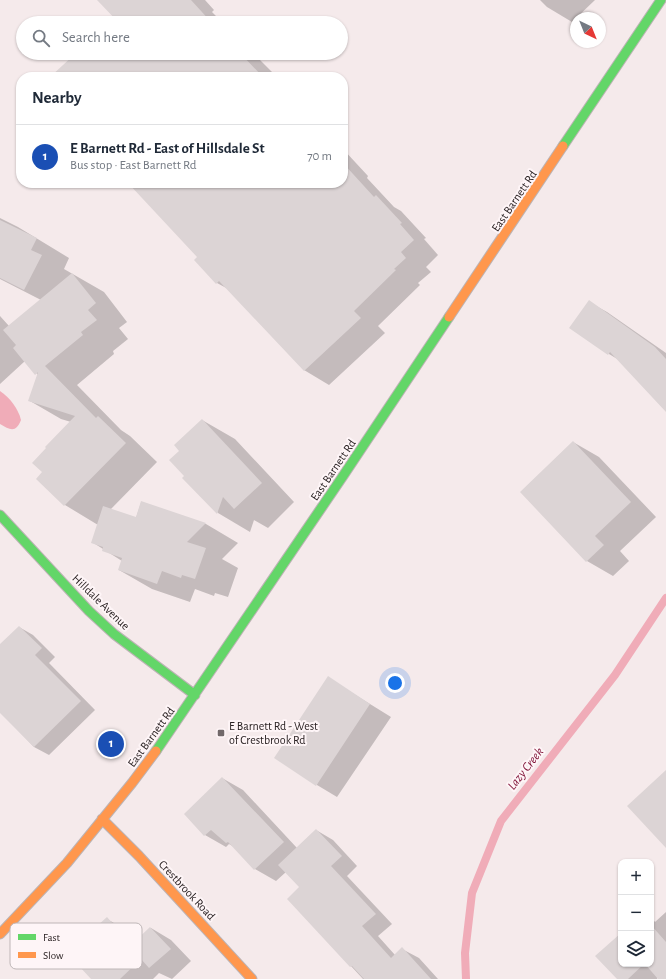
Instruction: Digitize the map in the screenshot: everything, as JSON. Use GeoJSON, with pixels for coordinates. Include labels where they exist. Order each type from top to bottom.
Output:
{"type":"FeatureCollection","features":[{"type":"Feature","properties":{"kind":"main road","name":"East Barnett Rd"},"geometry":{"type":"LineString","coordinates":[[10,923],[66,863],[132,783],[195,695],[468,291],[661,0]]}},
{"type":"Feature","properties":{"kind":"main road","name":"Hilldale Avenue"},"geometry":{"type":"LineString","coordinates":[[0,515],[89,611],[109,629],[195,695]]}},
{"type":"Feature","properties":{"kind":"main road","name":"Crestbrook Road"},"geometry":{"type":"LineString","coordinates":[[102,819],[139,856],[252,979]]}},
{"type":"Feature","properties":{"kind":"main road","name":"East Barnett Rd"},"geometry":{"type":"LineString","coordinates":[[0,934],[10,923]]}},
{"type":"Feature","properties":{"kind":"shaded area"},"geometry":{"type":"Polygon","coordinates":[[[0,391],[13,404],[20,416],[21,420],[15,429],[7,428],[0,424],[0,391]]]}},
{"type":"Feature","properties":{"kind":"building"},"geometry":{"type":"Polygon","coordinates":[[[97,0],[191,0],[206,16],[112,16],[97,0]]]}},
{"type":"Feature","properties":{"kind":"building"},"geometry":{"type":"Polygon","coordinates":[[[68,60],[247,60],[258,72],[55,72],[68,60]]]}},
{"type":"Feature","properties":{"kind":"building"},"geometry":{"type":"Polygon","coordinates":[[[348,168],[374,197],[376,195],[402,223],[400,224],[414,240],[401,252],[406,258],[394,269],[396,270],[354,311],[361,318],[304,371],[219,281],[216,284],[194,260],[197,257],[133,188],[348,188],[348,168]]]}},
{"type":"Feature","properties":{"kind":"building"},"geometry":{"type":"Polygon","coordinates":[[[0,220],[37,238],[31,250],[42,255],[24,290],[0,278],[0,220]]]}},
{"type":"Feature","properties":{"kind":"building"},"geometry":{"type":"Polygon","coordinates":[[[72,273],[96,303],[88,310],[97,320],[81,332],[83,335],[45,366],[96,418],[98,416],[126,443],[64,506],[36,479],[42,472],[32,463],[46,448],[45,447],[75,416],[28,401],[38,372],[35,375],[13,348],[16,345],[3,330],[72,273]]]}},
{"type":"Feature","properties":{"kind":"building"},"geometry":{"type":"Polygon","coordinates":[[[589,300],[655,347],[666,359],[666,412],[610,352],[608,355],[569,328],[589,300]]]}},
{"type":"Feature","properties":{"kind":"building"},"geometry":{"type":"Polygon","coordinates":[[[202,419],[262,483],[234,509],[223,497],[217,514],[182,478],[184,476],[169,460],[179,451],[174,445],[202,419]]]}},
{"type":"Feature","properties":{"kind":"building"},"geometry":{"type":"Polygon","coordinates":[[[573,441],[631,502],[595,536],[604,545],[586,562],[520,492],[573,441]]]}},
{"type":"Feature","properties":{"kind":"building"},"geometry":{"type":"Polygon","coordinates":[[[141,501],[206,523],[187,542],[206,548],[195,579],[182,575],[181,578],[162,571],[157,584],[118,570],[122,558],[102,551],[103,547],[91,543],[103,506],[136,517],[141,501]]]}},
{"type":"Feature","properties":{"kind":"building"},"geometry":{"type":"Polygon","coordinates":[[[19,626],[42,648],[35,655],[81,701],[34,747],[0,713],[0,644],[19,626]]]}},
{"type":"Feature","properties":{"kind":"building"},"geometry":{"type":"Polygon","coordinates":[[[328,676],[370,704],[316,786],[274,758],[328,676]]]}},
{"type":"Feature","properties":{"kind":"building"},"geometry":{"type":"Polygon","coordinates":[[[666,770],[666,848],[627,806],[666,770]]]}},
{"type":"Feature","properties":{"kind":"building"},"geometry":{"type":"Polygon","coordinates":[[[222,777],[284,842],[254,870],[228,842],[226,843],[211,830],[204,836],[184,814],[222,777]]]}},
{"type":"Feature","properties":{"kind":"building"},"geometry":{"type":"Polygon","coordinates":[[[316,829],[342,856],[331,866],[376,914],[362,926],[391,958],[402,947],[431,979],[364,979],[352,966],[350,967],[287,899],[299,887],[278,865],[316,829]]]}},
{"type":"Feature","properties":{"kind":"building"},"geometry":{"type":"Polygon","coordinates":[[[107,917],[112,923],[100,923],[107,917]]]}},
{"type":"Feature","properties":{"kind":"building"},"geometry":{"type":"Polygon","coordinates":[[[150,927],[171,949],[149,968],[142,960],[142,935],[150,927]]]}},
{"type":"Feature","properties":{"kind":"building"},"geometry":{"type":"Polygon","coordinates":[[[654,928],[666,942],[666,979],[658,979],[648,967],[654,967],[654,928]]]}},
{"type":"Feature","properties":{"kind":"building"},"geometry":{"type":"Polygon","coordinates":[[[618,936],[618,967],[641,967],[628,979],[617,979],[595,956],[618,936]]]}},
{"type":"Feature","properties":{"kind":"building"},"geometry":{"type":"Polygon","coordinates":[[[82,969],[130,969],[120,979],[91,979],[82,969]]]}},
{"type":"Feature","properties":{"kind":"waterway","name":"Lazy Creek"},"geometry":{"type":"LineString","coordinates":[[466,979],[465,953],[472,893],[501,821],[615,675],[666,598]]}},
{"type":"Feature","properties":{"kind":"traffic: fast"},"geometry":{"type":"LineString","coordinates":[[563,146],[661,0]]}},
{"type":"Feature","properties":{"kind":"traffic: fast"},"geometry":{"type":"LineString","coordinates":[[156,751],[449,317]]}},
{"type":"Feature","properties":{"kind":"traffic: fast"},"geometry":{"type":"LineString","coordinates":[[0,515],[89,611],[114,634],[195,695]]}},
{"type":"Feature","properties":{"kind":"traffic: slow"},"geometry":{"type":"LineString","coordinates":[[449,317],[563,146]]}},
{"type":"Feature","properties":{"kind":"traffic: slow"},"geometry":{"type":"LineString","coordinates":[[10,923],[67,863],[156,751]]}},
{"type":"Feature","properties":{"kind":"traffic: slow"},"geometry":{"type":"LineString","coordinates":[[102,819],[139,856],[252,979]]}},
{"type":"Feature","properties":{"kind":"traffic: slow"},"geometry":{"type":"LineString","coordinates":[[0,934],[10,923]]}},
{"type":"Feature","properties":{"kind":"place","name":"E Barnett Rd - West of Crestbrook Rd"},"geometry":{"type":"Point","coordinates":[221,733]}},
{"type":"Feature","properties":{"kind":"place","name":"E Barnett Rd - East of Hillsdale St"},"geometry":{"type":"Point","coordinates":[111,744]}}]}
